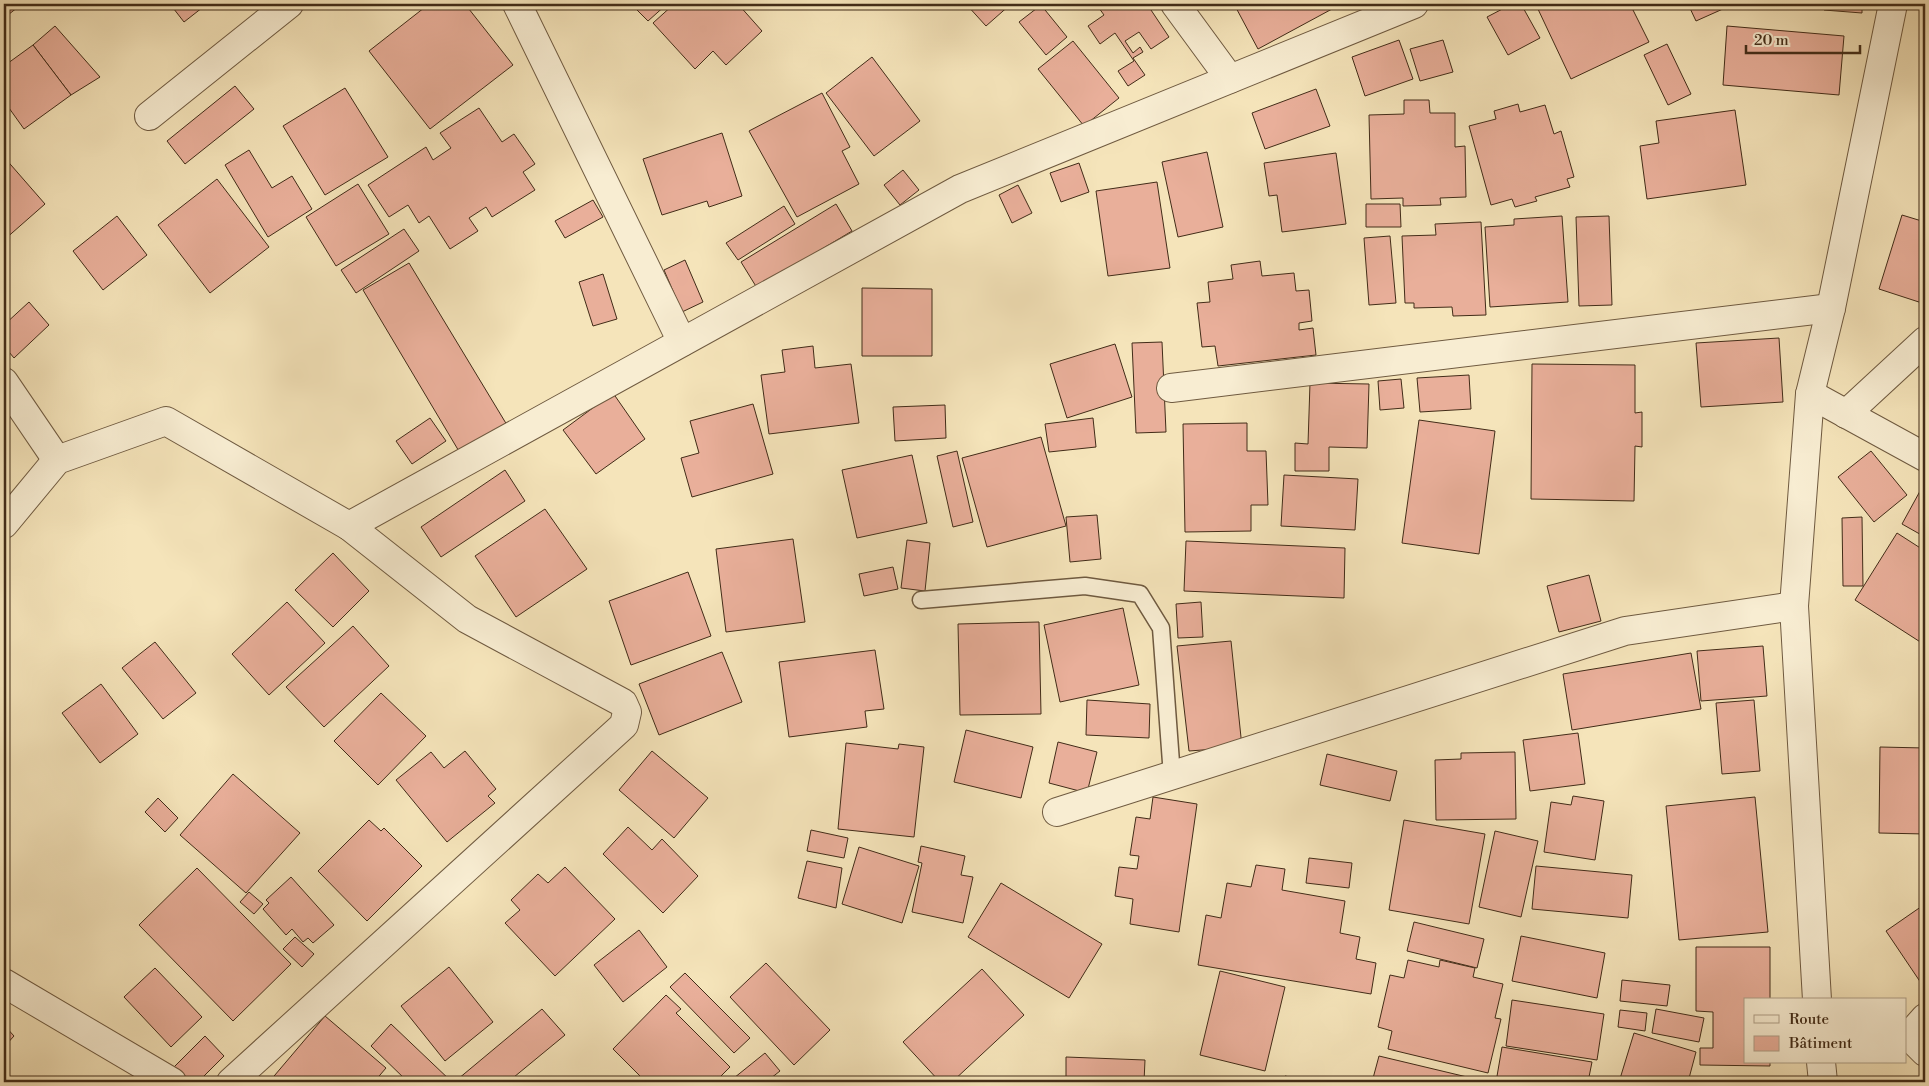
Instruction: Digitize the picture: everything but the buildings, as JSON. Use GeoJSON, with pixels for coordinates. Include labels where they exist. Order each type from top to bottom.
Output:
{"type":"FeatureCollection","features":[{"type":"Feature","properties":{"kind":"street"},"geometry":{"type":"LineString","coordinates":[[149,116],[289,4]]}},
{"type":"Feature","properties":{"kind":"street"},"geometry":{"type":"LineString","coordinates":[[517,4],[682,342]]}},
{"type":"Feature","properties":{"kind":"street"},"geometry":{"type":"LineString","coordinates":[[1175,4],[1230,79]]}},
{"type":"Feature","properties":{"kind":"street"},"geometry":{"type":"LineString","coordinates":[[349,526],[960,189],[1414,4]]}},
{"type":"Feature","properties":{"kind":"street"},"geometry":{"type":"LineString","coordinates":[[1818,998],[1794,606],[1810,394],[1831,308],[1893,4]]}},
{"type":"Feature","properties":{"kind":"street"},"geometry":{"type":"LineString","coordinates":[[1171,388],[1831,308]]}},
{"type":"Feature","properties":{"kind":"street"},"geometry":{"type":"LineString","coordinates":[[1846,414],[1925,340]]}},
{"type":"Feature","properties":{"kind":"street"},"geometry":{"type":"LineString","coordinates":[[4,382],[57,460]]}},
{"type":"Feature","properties":{"kind":"street"},"geometry":{"type":"LineString","coordinates":[[1810,394],[1925,457]]}},
{"type":"Feature","properties":{"kind":"street"},"geometry":{"type":"LineString","coordinates":[[4,524],[57,460],[166,421],[349,526],[466,619],[623,703],[627,712],[624,724],[231,1082]]}},
{"type":"Feature","properties":{"kind":"street"},"geometry":{"type":"LineString","coordinates":[[1058,812],[1625,631],[1794,606]]}},
{"type":"Feature","properties":{"kind":"street"},"geometry":{"type":"LineString","coordinates":[[4,983],[172,1082]]}},
{"type":"Feature","properties":{"kind":"street"},"geometry":{"type":"LineString","coordinates":[[1821,1064],[1823,1082]]}},
{"type":"Feature","properties":{"kind":"lane"},"geometry":{"type":"LineString","coordinates":[[921,600],[1085,586],[1140,594],[1161,628],[1172,776]]}}]}
